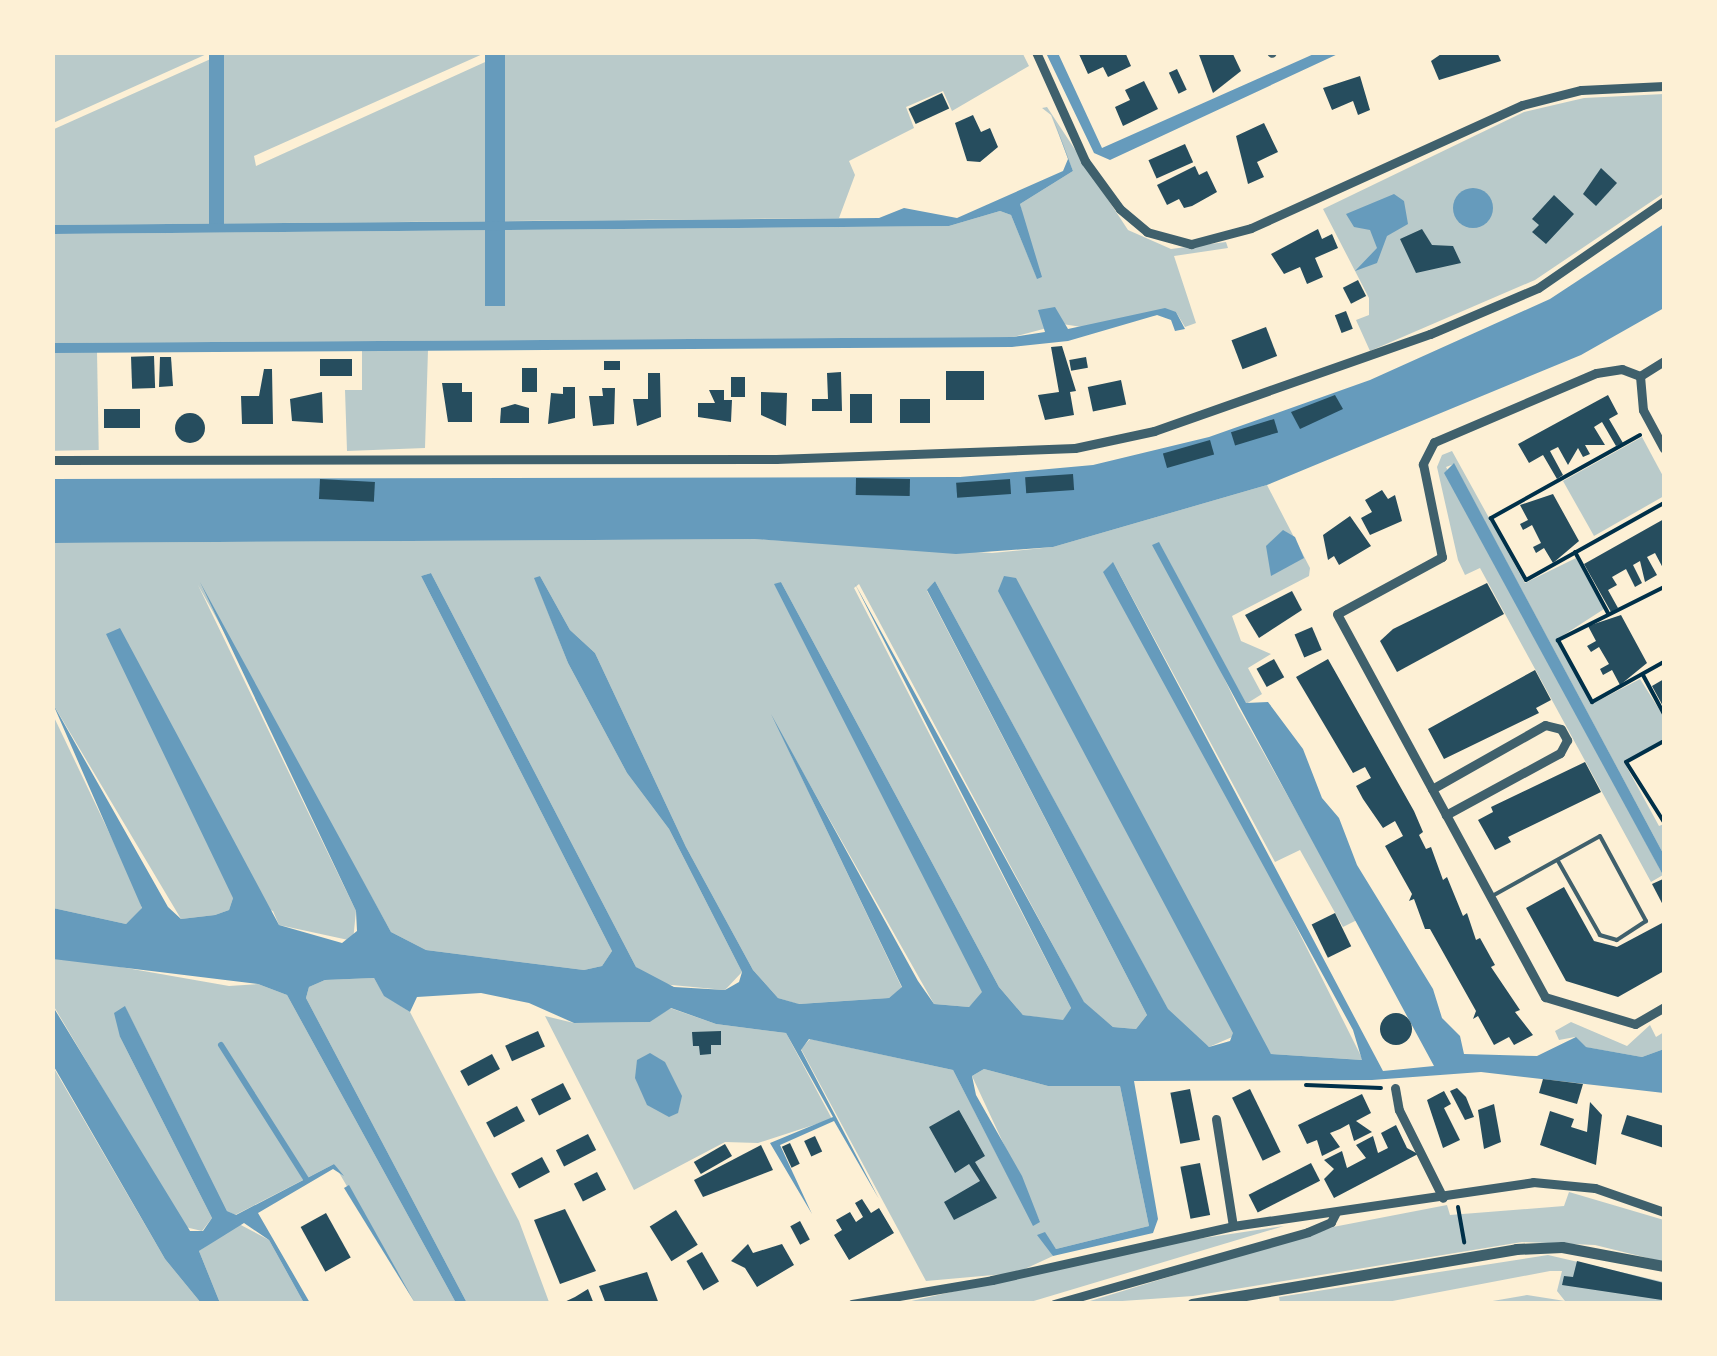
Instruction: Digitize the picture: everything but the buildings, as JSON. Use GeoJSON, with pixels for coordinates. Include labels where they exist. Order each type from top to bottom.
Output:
{"type":"FeatureCollection","features":[{"type":"Feature","properties":{"kind":"street"},"geometry":{"type":"LineString","coordinates":[[1036,52],[1085,161],[1120,209],[1148,232],[1191,244],[1251,228],[1522,105],[1581,90],[1664,86]]}},
{"type":"Feature","properties":{"kind":"street"},"geometry":{"type":"LineString","coordinates":[[52,460],[760,459],[1075,448],[1154,431],[1430,334],[1538,288],[1664,200]]}},
{"type":"Feature","properties":{"kind":"street"},"geometry":{"type":"LineString","coordinates":[[1640,376],[1664,361]]}},
{"type":"Feature","properties":{"kind":"street"},"geometry":{"type":"LineString","coordinates":[[1640,376],[1622,369],[1596,373],[1434,442],[1422,464],[1442,557],[1338,614],[1545,997],[1635,1024],[1664,1008]]}},
{"type":"Feature","properties":{"kind":"street"},"geometry":{"type":"LineString","coordinates":[[1640,376],[1642,410],[1664,449]]}},
{"type":"Feature","properties":{"kind":"street"},"geometry":{"type":"LineString","coordinates":[[1432,789],[1545,725],[1561,728],[1567,740],[1560,754],[1446,815]]}},
{"type":"Feature","properties":{"kind":"street"},"geometry":{"type":"LineString","coordinates":[[1395,1088],[1398,1110],[1443,1198]]}},
{"type":"Feature","properties":{"kind":"street"},"geometry":{"type":"LineString","coordinates":[[1216,1119],[1233,1226]]}},
{"type":"Feature","properties":{"kind":"street"},"geometry":{"type":"LineString","coordinates":[[852,1304],[992,1280],[1233,1226],[1555,1181],[1664,1212]]}},
{"type":"Feature","properties":{"kind":"street"},"geometry":{"type":"LineString","coordinates":[[1054,1304],[1308,1232],[1332,1222],[1336,1212]]}},
{"type":"Feature","properties":{"kind":"street"},"geometry":{"type":"LineString","coordinates":[[1192,1304],[1466,1256],[1562,1248],[1664,1266]]}},
{"type":"Feature","properties":{"kind":"lane"},"geometry":{"type":"LineString","coordinates":[[1492,896],[1600,836],[1646,921],[1616,940],[1600,935],[1558,861]]}},
{"type":"Feature","properties":{"kind":"path"},"geometry":{"type":"LineString","coordinates":[[1653,428],[1491,518],[1526,580],[1664,503]]}},
{"type":"Feature","properties":{"kind":"path"},"geometry":{"type":"LineString","coordinates":[[1516,495],[1520,502]]}},
{"type":"Feature","properties":{"kind":"path"},"geometry":{"type":"LineString","coordinates":[[1575,552],[1611,618],[1664,587]]}},
{"type":"Feature","properties":{"kind":"path"},"geometry":{"type":"LineString","coordinates":[[1608,613],[1558,640],[1592,702],[1664,662]]}},
{"type":"Feature","properties":{"kind":"path"},"geometry":{"type":"LineString","coordinates":[[1643,674],[1664,714]]}},
{"type":"Feature","properties":{"kind":"path"},"geometry":{"type":"LineString","coordinates":[[1664,741],[1626,762],[1664,822]]}},
{"type":"Feature","properties":{"kind":"path"},"geometry":{"type":"LineString","coordinates":[[1306,1086],[1395,1088]]}},
{"type":"Feature","properties":{"kind":"path"},"geometry":{"type":"LineString","coordinates":[[1460,1216],[1466,1256]]}},
{"type":"Feature","properties":{"kind":"shaded area"},"geometry":{"type":"Polygon","coordinates":[[[53,52],[209,53],[53,123],[53,52]]]}},
{"type":"Feature","properties":{"kind":"shaded area"},"geometry":{"type":"Polygon","coordinates":[[[1022,52],[1029,66],[952,111],[943,91],[906,107],[914,128],[849,161],[855,175],[839,218],[53,225],[52,130],[224,53],[485,53],[254,156],[256,166],[505,53],[1022,52]]]}},
{"type":"Feature","properties":{"kind":"shaded area"},"geometry":{"type":"Polygon","coordinates":[[[1664,94],[1664,193],[1535,280],[1370,351],[1356,320],[1369,315],[1369,298],[1323,209],[1524,112],[1584,98],[1664,94]]]}},
{"type":"Feature","properties":{"kind":"shaded area"},"geometry":{"type":"Polygon","coordinates":[[[1047,107],[1128,230],[1171,249],[1226,242],[1228,248],[1174,256],[1196,323],[1185,327],[1176,312],[1082,327],[1062,324],[1013,337],[53,343],[52,234],[949,226],[1000,211],[1011,215],[1037,278],[1020,204],[1073,171],[1051,115],[1042,108],[1047,107]]]}},
{"type":"Feature","properties":{"kind":"shaded area"},"geometry":{"type":"Polygon","coordinates":[[[362,350],[428,350],[425,448],[347,451],[345,390],[362,390],[362,350]]]}},
{"type":"Feature","properties":{"kind":"shaded area"},"geometry":{"type":"Polygon","coordinates":[[[97,351],[99,450],[55,451],[53,352],[97,351]]]}},
{"type":"Feature","properties":{"kind":"shaded area"},"geometry":{"type":"Polygon","coordinates":[[[1642,437],[1664,478],[1664,496],[1594,536],[1563,481],[1642,437]]]}},
{"type":"Feature","properties":{"kind":"shaded area"},"geometry":{"type":"Polygon","coordinates":[[[1452,451],[1525,583],[1576,558],[1604,609],[1556,640],[1592,704],[1640,679],[1664,717],[1664,739],[1624,762],[1659,826],[1664,824],[1664,855],[1454,464],[1446,467],[1663,875],[1651,882],[1480,568],[1465,575],[1458,560],[1437,467],[1442,455],[1452,451]]]}},
{"type":"Feature","properties":{"kind":"shaded area"},"geometry":{"type":"Polygon","coordinates":[[[1267,485],[1310,568],[1309,576],[1232,616],[1241,641],[1271,654],[1248,668],[1262,694],[1246,704],[1159,543],[1238,707],[1357,920],[1343,927],[1300,850],[1275,862],[1113,562],[1363,1060],[1271,1054],[1253,1028],[1209,1047],[1150,1003],[1167,1008],[935,581],[927,591],[1147,1015],[1136,1029],[1113,1027],[1084,1003],[859,584],[854,588],[1071,1008],[1063,1021],[1023,1015],[999,987],[781,582],[775,585],[983,992],[969,1007],[934,1004],[780,732],[902,988],[889,998],[798,1004],[778,998],[753,970],[686,847],[595,653],[570,630],[540,576],[535,579],[568,663],[627,773],[669,829],[742,972],[725,990],[661,984],[636,967],[431,573],[421,576],[612,951],[602,966],[584,970],[426,950],[391,932],[198,585],[356,911],[353,941],[279,925],[273,911],[233,898],[229,910],[181,919],[53,704],[53,543],[755,539],[992,553],[1053,547],[1267,485]]]}},
{"type":"Feature","properties":{"kind":"shaded area"},"geometry":{"type":"Polygon","coordinates":[[[52,713],[137,891],[142,909],[126,924],[53,908],[52,713]]]}},
{"type":"Feature","properties":{"kind":"shaded area"},"geometry":{"type":"Polygon","coordinates":[[[58,956],[229,986],[258,984],[287,995],[456,1303],[415,1303],[334,1164],[235,1215],[227,1211],[125,1007],[120,1037],[212,1218],[202,1231],[185,1227],[53,1005],[53,959],[58,956]]]}},
{"type":"Feature","properties":{"kind":"shaded area"},"geometry":{"type":"Polygon","coordinates":[[[374,978],[384,995],[410,1012],[519,1221],[549,1302],[467,1303],[306,998],[309,987],[325,980],[374,978]]]}},
{"type":"Feature","properties":{"kind":"shaded area"},"geometry":{"type":"Polygon","coordinates":[[[670,1008],[716,1024],[786,1033],[832,1119],[758,1143],[725,1142],[634,1190],[545,1016],[574,1023],[650,1022],[670,1008]]]}},
{"type":"Feature","properties":{"kind":"shaded area"},"geometry":{"type":"Polygon","coordinates":[[[1571,1022],[1627,1046],[1650,1025],[1656,1037],[1664,1032],[1664,1049],[1642,1057],[1585,1047],[1575,1037],[1559,1040],[1555,1031],[1571,1022]]]}},
{"type":"Feature","properties":{"kind":"shaded area"},"geometry":{"type":"Polygon","coordinates":[[[810,1039],[953,1070],[1012,1184],[1040,1222],[972,1076],[984,1069],[1048,1086],[1120,1086],[1149,1226],[1056,1249],[1044,1232],[1053,1256],[1016,1273],[926,1281],[801,1049],[810,1039]]]}},
{"type":"Feature","properties":{"kind":"shaded area"},"geometry":{"type":"Polygon","coordinates":[[[52,1065],[165,1259],[201,1303],[53,1303],[52,1065]]]}},
{"type":"Feature","properties":{"kind":"shaded area"},"geometry":{"type":"Polygon","coordinates":[[[1569,1192],[1664,1220],[1664,1262],[1595,1245],[1522,1242],[1193,1296],[1080,1304],[1333,1227],[1447,1205],[1450,1215],[1564,1206],[1569,1192]]]}},
{"type":"Feature","properties":{"kind":"shaded area"},"geometry":{"type":"Polygon","coordinates":[[[239,1224],[269,1240],[304,1303],[220,1303],[199,1251],[239,1224]]]}},
{"type":"Feature","properties":{"kind":"shaded area"},"geometry":{"type":"Polygon","coordinates":[[[1284,1226],[1027,1303],[898,1304],[1164,1244],[1284,1226]]]}},
{"type":"Feature","properties":{"kind":"shaded area"},"geometry":{"type":"Polygon","coordinates":[[[1548,1255],[1664,1282],[1664,1304],[1481,1303],[1527,1295],[1565,1301],[1557,1291],[1562,1271],[1382,1303],[1280,1303],[1279,1297],[1548,1255]]]}},
{"type":"Feature","properties":{"kind":"water"},"geometry":{"type":"Polygon","coordinates":[[[209,53],[224,53],[224,224],[209,224],[209,53]]]}},
{"type":"Feature","properties":{"kind":"water"},"geometry":{"type":"Polygon","coordinates":[[[485,53],[505,53],[505,306],[485,306],[485,53]]]}},
{"type":"Feature","properties":{"kind":"water"},"geometry":{"type":"Polygon","coordinates":[[[1046,53],[1058,53],[1102,148],[1316,53],[1340,53],[1110,160],[1094,153],[1046,53]]]}},
{"type":"Feature","properties":{"kind":"water"},"geometry":{"type":"Polygon","coordinates":[[[1052,115],[1073,171],[1020,204],[1042,277],[1037,279],[1011,215],[1000,211],[949,226],[53,234],[53,225],[879,218],[904,208],[957,218],[1063,171],[1068,159],[1052,115]]]}},
{"type":"Feature","properties":{"kind":"water"},"geometry":{"type":"Polygon","coordinates":[[[1473,188],[1487,194],[1493,208],[1487,222],[1473,228],[1459,222],[1453,208],[1459,194],[1473,188]]]}},
{"type":"Feature","properties":{"kind":"water"},"geometry":{"type":"Polygon","coordinates":[[[1394,194],[1404,201],[1408,224],[1387,236],[1377,263],[1355,271],[1377,248],[1370,230],[1354,227],[1346,214],[1394,194]]]}},
{"type":"Feature","properties":{"kind":"water"},"geometry":{"type":"Polygon","coordinates":[[[1664,224],[1664,308],[1581,355],[1267,485],[1053,547],[956,554],[755,539],[53,543],[53,479],[960,477],[1093,465],[1209,437],[1370,380],[1550,299],[1664,224]]]}},
{"type":"Feature","properties":{"kind":"water"},"geometry":{"type":"Polygon","coordinates":[[[1055,307],[1068,329],[1165,308],[1176,312],[1185,329],[1175,331],[1171,320],[1157,315],[1068,341],[1012,347],[52,353],[53,343],[1013,337],[1045,332],[1038,310],[1055,307]]]}},
{"type":"Feature","properties":{"kind":"water"},"geometry":{"type":"Polygon","coordinates":[[[1454,463],[1664,855],[1664,877],[1444,473],[1454,463]]]}},
{"type":"Feature","properties":{"kind":"water"},"geometry":{"type":"Polygon","coordinates":[[[1283,530],[1295,537],[1304,558],[1271,576],[1266,546],[1283,530]]]}},
{"type":"Feature","properties":{"kind":"water"},"geometry":{"type":"Polygon","coordinates":[[[1159,542],[1246,703],[1268,702],[1303,749],[1322,798],[1339,818],[1357,865],[1433,989],[1442,1018],[1460,1036],[1464,1054],[1537,1056],[1576,1037],[1586,1047],[1642,1057],[1664,1049],[1664,1093],[1481,1072],[1372,1080],[1134,1081],[1158,1219],[1153,1233],[1053,1256],[1037,1235],[1045,1232],[1056,1249],[1149,1226],[1120,1086],[1048,1086],[984,1069],[972,1076],[976,1095],[1022,1176],[1040,1222],[1033,1226],[953,1070],[809,1039],[801,1050],[879,1199],[834,1121],[780,1145],[812,1214],[770,1143],[833,1117],[786,1033],[716,1024],[671,1008],[650,1022],[574,1023],[529,1003],[481,993],[417,997],[410,1012],[384,996],[374,978],[325,980],[309,987],[306,998],[467,1303],[456,1303],[287,995],[258,984],[53,959],[53,908],[126,924],[142,908],[53,704],[168,907],[181,919],[215,915],[229,910],[233,898],[106,634],[120,628],[279,925],[342,943],[357,931],[356,911],[200,582],[391,932],[426,950],[584,970],[602,966],[612,951],[421,576],[431,573],[636,967],[674,987],[725,990],[739,982],[742,972],[669,829],[627,773],[568,663],[534,578],[540,576],[570,630],[595,653],[686,847],[753,970],[778,998],[799,1004],[889,998],[902,987],[771,714],[918,981],[934,1004],[969,1007],[982,992],[774,584],[781,582],[999,987],[1023,1015],[1063,1020],[1071,1008],[854,582],[1084,1002],[1113,1027],[1136,1029],[1147,1015],[927,590],[935,581],[1168,1009],[1209,1047],[1230,1041],[1233,1033],[998,591],[1004,576],[1016,578],[1271,1054],[1362,1060],[1353,1030],[1103,572],[1113,562],[1383,1071],[1434,1066],[1152,545],[1159,542]]]}},
{"type":"Feature","properties":{"kind":"water"},"geometry":{"type":"Polygon","coordinates":[[[52,1005],[190,1231],[203,1231],[212,1218],[120,1037],[114,1013],[125,1006],[227,1211],[236,1215],[334,1164],[344,1176],[333,1169],[258,1213],[310,1303],[304,1303],[269,1240],[244,1223],[199,1251],[220,1303],[201,1303],[165,1259],[53,1065],[52,1005]]]}},
{"type":"Feature","properties":{"kind":"water"},"geometry":{"type":"Polygon","coordinates":[[[650,1053],[665,1062],[682,1096],[678,1113],[669,1117],[647,1105],[635,1078],[637,1060],[650,1053]]]}},
{"type":"Feature","properties":{"kind":"water"},"geometry":{"type":"Polygon","coordinates":[[[349,1185],[415,1303],[344,1188],[349,1185]]]}},
{"type":"Feature","properties":{"kind":"waterway"},"geometry":{"type":"LineString","coordinates":[[221,1045],[306,1179]]}}]}
